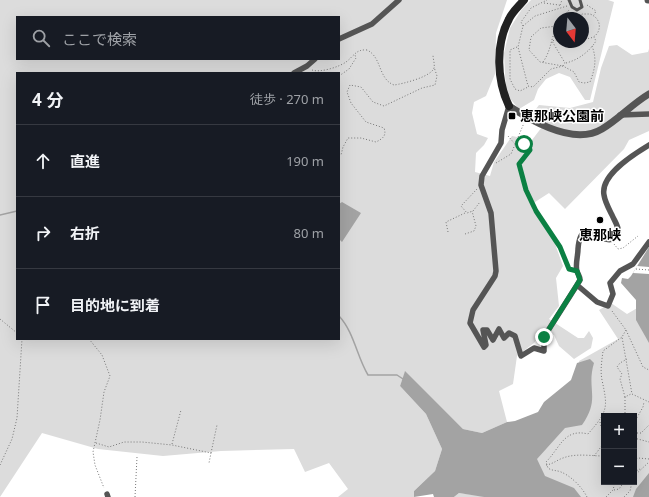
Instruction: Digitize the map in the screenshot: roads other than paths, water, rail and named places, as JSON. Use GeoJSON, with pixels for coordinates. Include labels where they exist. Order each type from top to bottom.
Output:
{"type":"FeatureCollection","features":[{"type":"Feature","properties":{"kind":"main road"},"geometry":{"type":"LineString","coordinates":[[509,106],[502,91],[500,58],[503,33],[509,18],[524,0]]}},
{"type":"Feature","properties":{"kind":"street"},"geometry":{"type":"LineString","coordinates":[[340,39],[372,24],[385,14],[398,0]]}},
{"type":"Feature","properties":{"kind":"street"},"geometry":{"type":"LineString","coordinates":[[296,72],[309,65],[314,60]]}},
{"type":"Feature","properties":{"kind":"street"},"geometry":{"type":"LineString","coordinates":[[649,94],[597,132],[577,136],[562,132],[527,118],[509,106],[499,150],[482,176],[481,185],[491,213],[495,276],[473,310],[470,323],[484,347],[486,345],[483,330],[487,330],[493,340],[499,329],[504,338],[508,333],[515,336],[521,356],[534,348],[544,352],[544,337],[580,280],[577,271],[579,242],[583,234],[592,232],[605,241],[613,240],[619,232],[604,196],[606,183],[614,171],[649,145]]}},
{"type":"Feature","properties":{"kind":"street"},"geometry":{"type":"LineString","coordinates":[[620,115],[649,114]]}},
{"type":"Feature","properties":{"kind":"street"},"geometry":{"type":"LineString","coordinates":[[578,284],[597,302],[608,306],[613,294],[610,283],[614,276],[633,264],[649,242]]}},
{"type":"Feature","properties":{"kind":"lane"},"geometry":{"type":"LineString","coordinates":[[569,0],[572,6],[577,10],[582,5],[580,0]]}},
{"type":"Feature","properties":{"kind":"waterway"},"geometry":{"type":"LineString","coordinates":[[0,215],[16,211]]}},
{"type":"Feature","properties":{"kind":"waterway"},"geometry":{"type":"LineString","coordinates":[[340,317],[352,337],[368,375],[397,375],[403,379]]}},
{"type":"Feature","properties":{"kind":"place","name":"恵那峡公園前"},"geometry":{"type":"Point","coordinates":[512,116]}},
{"type":"Feature","properties":{"kind":"place","name":"恵那峡"},"geometry":{"type":"Point","coordinates":[600,220]}}]}
